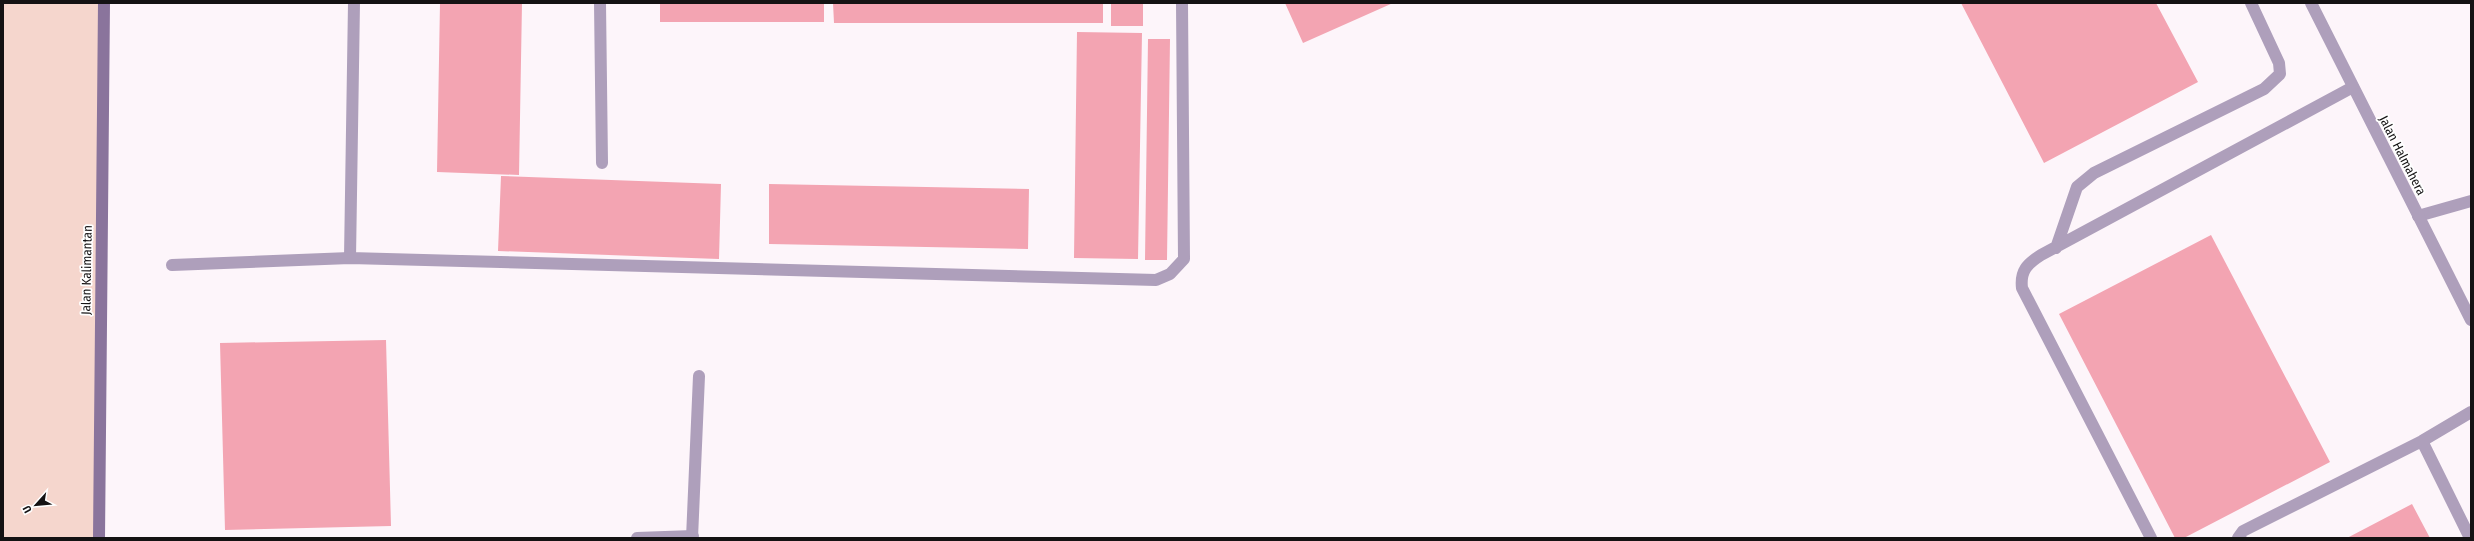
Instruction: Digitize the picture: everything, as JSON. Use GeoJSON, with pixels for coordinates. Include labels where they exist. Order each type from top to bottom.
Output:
{"type":"FeatureCollection","features":[{"type":"Feature","properties":{"kind":"street","name":"Jalan Kalimantan"},"geometry":{"type":"LineString","coordinates":[[99,538],[104,3]]}},
{"type":"Feature","properties":{"kind":"street"},"geometry":{"type":"LineString","coordinates":[[350,258],[354,3]]}},
{"type":"Feature","properties":{"kind":"street"},"geometry":{"type":"LineString","coordinates":[[600,3],[602,163]]}},
{"type":"Feature","properties":{"kind":"street"},"geometry":{"type":"LineString","coordinates":[[172,265],[350,258],[1156,280],[1170,274],[1184,259],[1182,3]]}},
{"type":"Feature","properties":{"kind":"street"},"geometry":{"type":"LineString","coordinates":[[2056,248],[2069,207],[2078,187],[2094,173],[2264,89],[2280,74],[2279,63],[2251,3]]}},
{"type":"Feature","properties":{"kind":"street","name":"Jalan Halmahera"},"geometry":{"type":"LineString","coordinates":[[2311,3],[2471,320]]}},
{"type":"Feature","properties":{"kind":"street"},"geometry":{"type":"LineString","coordinates":[[2151,538],[2022,288],[2021,277],[2027,264],[2353,87]]}},
{"type":"Feature","properties":{"kind":"street"},"geometry":{"type":"LineString","coordinates":[[2418,216],[2471,201]]}},
{"type":"Feature","properties":{"kind":"street"},"geometry":{"type":"LineString","coordinates":[[637,538],[693,537],[699,376]]}},
{"type":"Feature","properties":{"kind":"street"},"geometry":{"type":"LineString","coordinates":[[2238,538],[2243,531],[2422,441],[2471,412]]}},
{"type":"Feature","properties":{"kind":"street"},"geometry":{"type":"LineString","coordinates":[[2422,441],[2470,538]]}},
{"type":"Feature","properties":{"kind":"shaded area"},"geometry":{"type":"Polygon","coordinates":[[[3,3],[105,3],[101,538],[3,538],[3,3]]]}},
{"type":"Feature","properties":{"kind":"building"},"geometry":{"type":"Polygon","coordinates":[[[440,3],[522,3],[519,175],[437,172],[440,3]]]}},
{"type":"Feature","properties":{"kind":"building"},"geometry":{"type":"Polygon","coordinates":[[[660,3],[824,3],[824,22],[660,22],[660,3]]]}},
{"type":"Feature","properties":{"kind":"building"},"geometry":{"type":"Polygon","coordinates":[[[833,3],[1103,3],[1103,23],[834,23],[833,3]]]}},
{"type":"Feature","properties":{"kind":"building"},"geometry":{"type":"Polygon","coordinates":[[[1111,3],[1143,3],[1143,26],[1111,26],[1111,3]]]}},
{"type":"Feature","properties":{"kind":"building"},"geometry":{"type":"Polygon","coordinates":[[[1285,3],[1393,3],[1303,43],[1285,3]]]}},
{"type":"Feature","properties":{"kind":"building"},"geometry":{"type":"Polygon","coordinates":[[[1961,3],[2156,3],[2198,82],[2044,163],[1961,3]]]}},
{"type":"Feature","properties":{"kind":"building"},"geometry":{"type":"Polygon","coordinates":[[[1077,32],[1142,33],[1138,259],[1074,258],[1077,32]]]}},
{"type":"Feature","properties":{"kind":"building"},"geometry":{"type":"Polygon","coordinates":[[[1148,39],[1170,39],[1167,260],[1145,260],[1148,39]]]}},
{"type":"Feature","properties":{"kind":"building"},"geometry":{"type":"Polygon","coordinates":[[[501,176],[721,184],[719,259],[498,251],[501,176]]]}},
{"type":"Feature","properties":{"kind":"building"},"geometry":{"type":"Polygon","coordinates":[[[769,184],[1029,189],[1028,249],[769,244],[769,184]]]}},
{"type":"Feature","properties":{"kind":"building"},"geometry":{"type":"Polygon","coordinates":[[[2211,235],[2330,462],[2184,538],[2175,538],[2059,314],[2211,235]]]}},
{"type":"Feature","properties":{"kind":"building"},"geometry":{"type":"Polygon","coordinates":[[[386,340],[391,526],[225,530],[220,343],[386,340]]]}},
{"type":"Feature","properties":{"kind":"building"},"geometry":{"type":"Polygon","coordinates":[[[2412,504],[2430,538],[2347,538],[2412,504]]]}}]}
